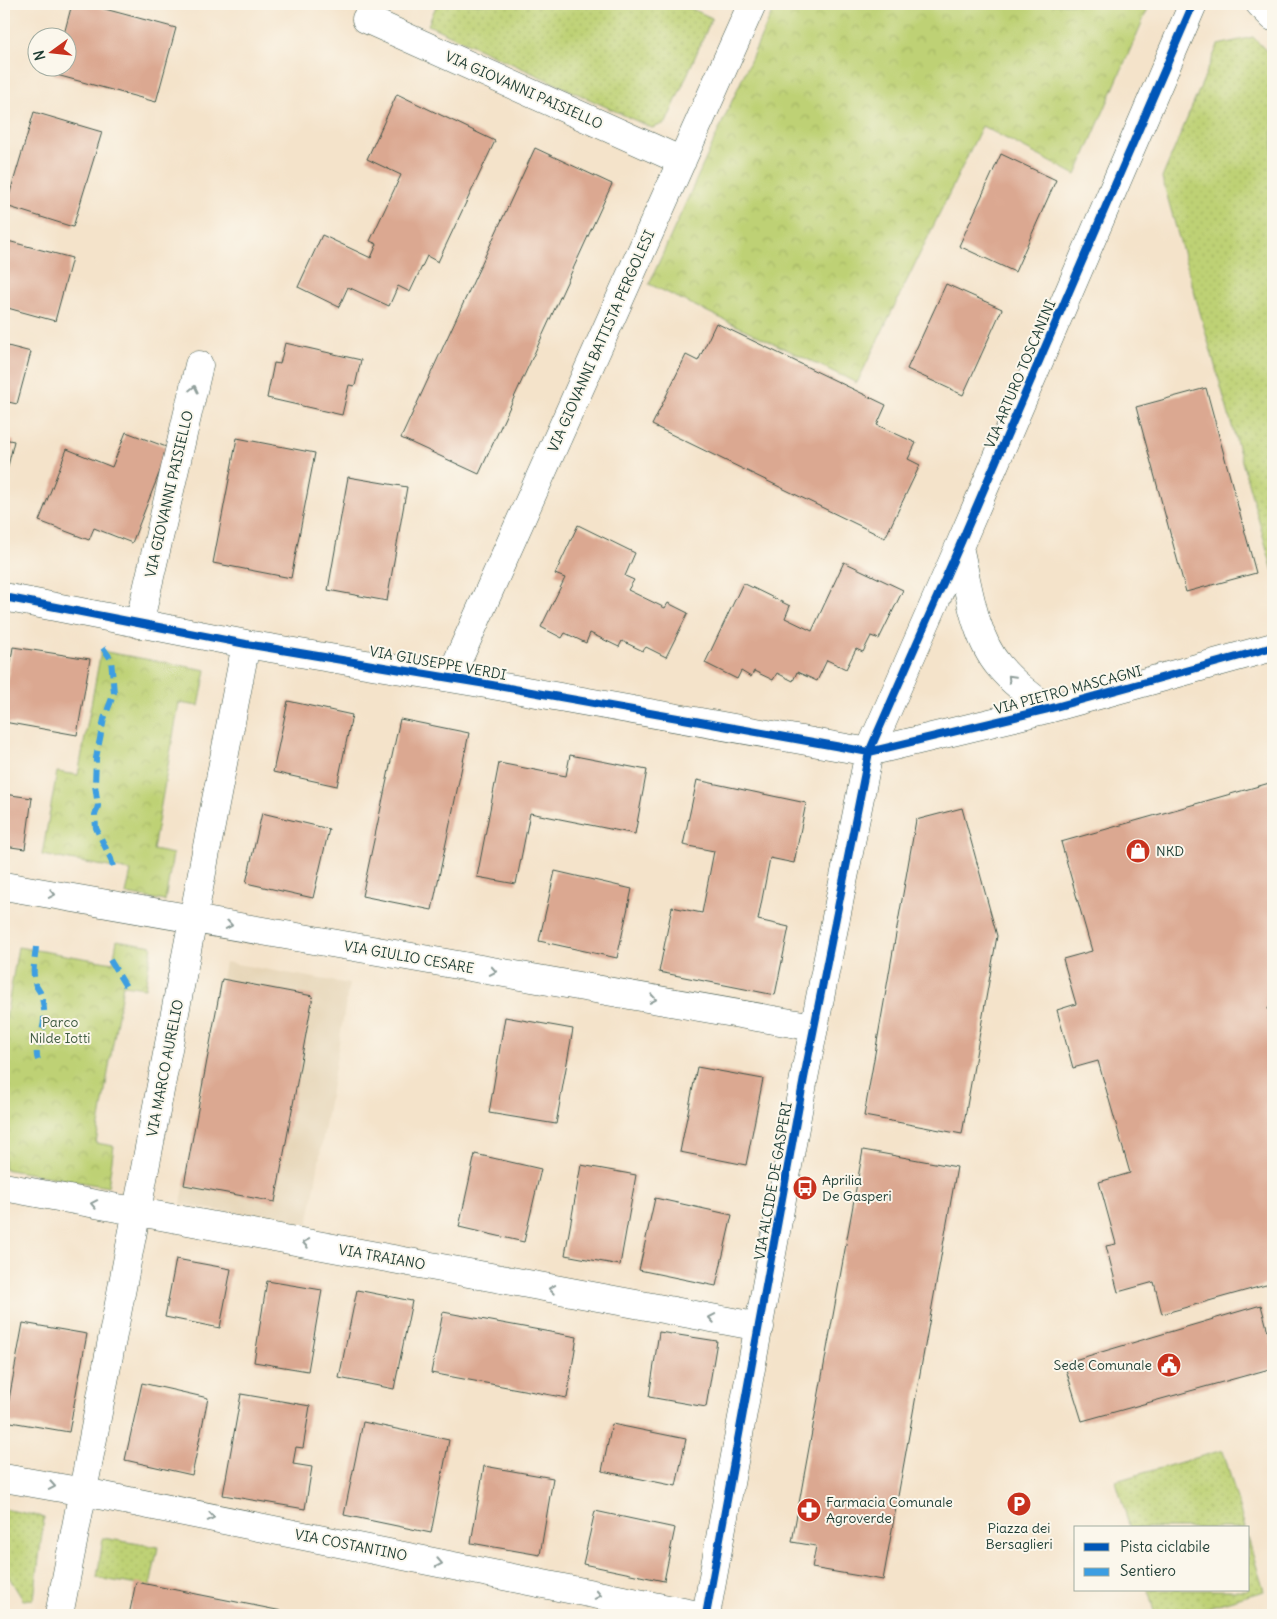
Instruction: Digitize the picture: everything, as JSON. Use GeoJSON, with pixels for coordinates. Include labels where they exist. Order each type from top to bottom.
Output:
{"type":"FeatureCollection","features":[{"type":"Feature","properties":{"kind":"street","name":"VIA GIOVANNI BATTISTA PERGOLESI"},"geometry":{"type":"LineString","coordinates":[[450,678],[752,4]]}},
{"type":"Feature","properties":{"kind":"street","name":"VIA ARTURO TOSCANINI"},"geometry":{"type":"LineString","coordinates":[[869,752],[1193,4]]}},
{"type":"Feature","properties":{"kind":"street"},"geometry":{"type":"LineString","coordinates":[[1260,4],[1273,17]]}},
{"type":"Feature","properties":{"kind":"street","name":"VIA GIOVANNI PAISIELLO"},"geometry":{"type":"LineString","coordinates":[[366,19],[682,161]]}},
{"type":"Feature","properties":{"kind":"street","name":"VIA GIOVANNI PAISIELLO"},"geometry":{"type":"LineString","coordinates":[[139,624],[199,365]]}},
{"type":"Feature","properties":{"kind":"street","name":"VIA PIETRO MASCAGNI"},"geometry":{"type":"LineString","coordinates":[[959,547],[974,610],[988,649],[998,665],[1015,683],[1048,709]]}},
{"type":"Feature","properties":{"kind":"street","name":"VIA GIUSEPPE VERDI"},"geometry":{"type":"LineString","coordinates":[[4,597],[246,644],[869,752]]}},
{"type":"Feature","properties":{"kind":"street","name":"VIA MARCO AURELIO"},"geometry":{"type":"LineString","coordinates":[[59,1615],[246,644]]}},
{"type":"Feature","properties":{"kind":"street","name":"VIA PIETRO MASCAGNI"},"geometry":{"type":"LineString","coordinates":[[869,752],[1048,709],[1273,647]]}},
{"type":"Feature","properties":{"kind":"street","name":"VIA ALCIDE DE GASPERI"},"geometry":{"type":"LineString","coordinates":[[706,1615],[814,1027],[869,752]]}},
{"type":"Feature","properties":{"kind":"street","name":"VIA GIULIO CESARE"},"geometry":{"type":"LineString","coordinates":[[4,886],[814,1027]]}},
{"type":"Feature","properties":{"kind":"street","name":"VIA TRAIANO"},"geometry":{"type":"LineString","coordinates":[[4,1188],[760,1327]]}},
{"type":"Feature","properties":{"kind":"street","name":"VIA COSTANTINO"},"geometry":{"type":"LineString","coordinates":[[4,1478],[84,1492],[698,1615]]}},
{"type":"Feature","properties":{"kind":"shaded area"},"geometry":{"type":"Polygon","coordinates":[[[225,962],[349,984],[308,1226],[181,1204],[225,962]]]}},
{"type":"Feature","properties":{"kind":"green space"},"geometry":{"type":"Polygon","coordinates":[[[437,4],[681,4],[712,18],[666,123],[652,128],[428,25],[437,4]]]}},
{"type":"Feature","properties":{"kind":"green space"},"geometry":{"type":"Polygon","coordinates":[[[776,4],[1150,4],[1076,175],[982,126],[857,383],[649,284],[776,4]]]}},
{"type":"Feature","properties":{"kind":"green space"},"geometry":{"type":"Polygon","coordinates":[[[1253,37],[1273,58],[1273,571],[1162,178],[1218,45],[1253,37]]]}},
{"type":"Feature","properties":{"kind":"green space"},"geometry":{"type":"Polygon","coordinates":[[[101,651],[206,670],[199,706],[179,703],[153,850],[173,854],[165,901],[126,894],[131,871],[42,855],[57,772],[78,775],[101,651]]]}},
{"type":"Feature","properties":{"kind":"green space","name":"Parco Nilde Iotti"},"geometry":{"type":"Polygon","coordinates":[[[117,940],[152,946],[145,988],[123,985],[96,1143],[114,1146],[108,1187],[4,1169],[4,1029],[18,947],[113,963],[117,940]]]}},
{"type":"Feature","properties":{"kind":"green space"},"geometry":{"type":"Polygon","coordinates":[[[1223,1450],[1244,1526],[1129,1526],[1116,1481],[1223,1450]]]}},
{"type":"Feature","properties":{"kind":"green space"},"geometry":{"type":"Polygon","coordinates":[[[4,1509],[44,1517],[34,1599],[23,1600],[4,1569],[4,1509]]]}},
{"type":"Feature","properties":{"kind":"green space"},"geometry":{"type":"Polygon","coordinates":[[[103,1538],[158,1547],[150,1587],[97,1578],[103,1538]]]}},
{"type":"Feature","properties":{"kind":"green space"},"geometry":{"type":"Polygon","coordinates":[[[1250,1545],[1264,1591],[1180,1615],[1155,1615],[1149,1592],[1250,1592],[1250,1545]]]}},
{"type":"Feature","properties":{"kind":"building"},"geometry":{"type":"Polygon","coordinates":[[[72,4],[86,4],[176,28],[156,102],[68,78],[78,78],[78,28],[66,28],[72,4]]]}},
{"type":"Feature","properties":{"kind":"building"},"geometry":{"type":"Polygon","coordinates":[[[397,94],[495,141],[438,262],[427,256],[410,292],[398,286],[389,306],[348,287],[339,307],[298,287],[322,235],[371,258],[377,244],[370,241],[401,175],[367,159],[397,94]]]}},
{"type":"Feature","properties":{"kind":"building"},"geometry":{"type":"Polygon","coordinates":[[[34,112],[102,132],[73,227],[6,206],[34,112]]]}},
{"type":"Feature","properties":{"kind":"building"},"geometry":{"type":"Polygon","coordinates":[[[535,148],[612,184],[479,474],[401,438],[535,148]]]}},
{"type":"Feature","properties":{"kind":"building"},"geometry":{"type":"Polygon","coordinates":[[[1001,154],[1056,180],[1015,272],[959,246],[1001,154]]]}},
{"type":"Feature","properties":{"kind":"building"},"geometry":{"type":"Polygon","coordinates":[[[4,240],[72,258],[55,321],[4,307],[4,240]]]}},
{"type":"Feature","properties":{"kind":"building"},"geometry":{"type":"Polygon","coordinates":[[[946,284],[1002,309],[963,395],[907,369],[946,284]]]}},
{"type":"Feature","properties":{"kind":"building"},"geometry":{"type":"Polygon","coordinates":[[[716,323],[886,405],[877,425],[916,443],[908,459],[920,465],[885,538],[652,425],[686,355],[698,361],[716,323]]]}},
{"type":"Feature","properties":{"kind":"building"},"geometry":{"type":"Polygon","coordinates":[[[285,343],[361,360],[355,386],[349,385],[342,415],[267,398],[274,363],[280,364],[285,343]]]}},
{"type":"Feature","properties":{"kind":"building"},"geometry":{"type":"Polygon","coordinates":[[[4,345],[31,352],[17,404],[4,401],[4,345]]]}},
{"type":"Feature","properties":{"kind":"building"},"geometry":{"type":"Polygon","coordinates":[[[1206,388],[1256,573],[1186,592],[1136,407],[1206,388]]]}},
{"type":"Feature","properties":{"kind":"building"},"geometry":{"type":"Polygon","coordinates":[[[126,432],[169,448],[132,543],[94,528],[89,540],[39,521],[67,449],[112,467],[126,432]]]}},
{"type":"Feature","properties":{"kind":"building"},"geometry":{"type":"Polygon","coordinates":[[[237,438],[315,453],[291,578],[213,563],[237,438]]]}},
{"type":"Feature","properties":{"kind":"building"},"geometry":{"type":"Polygon","coordinates":[[[4,439],[14,441],[4,483],[4,439]]]}},
{"type":"Feature","properties":{"kind":"building"},"geometry":{"type":"Polygon","coordinates":[[[348,477],[407,487],[387,601],[328,590],[348,477]]]}},
{"type":"Feature","properties":{"kind":"building"},"geometry":{"type":"Polygon","coordinates":[[[578,525],[635,553],[625,576],[634,580],[628,590],[665,608],[668,603],[688,613],[666,657],[646,647],[643,651],[622,641],[619,647],[590,633],[586,643],[565,633],[562,638],[541,627],[565,578],[555,574],[578,525]]]}},
{"type":"Feature","properties":{"kind":"building"},"geometry":{"type":"Polygon","coordinates":[[[844,562],[903,590],[879,639],[871,636],[863,652],[856,649],[846,669],[827,660],[817,681],[797,672],[793,681],[777,673],[773,680],[754,671],[751,677],[741,671],[737,679],[705,663],[743,583],[790,606],[785,618],[812,631],[844,562]]]}},
{"type":"Feature","properties":{"kind":"building"},"geometry":{"type":"Polygon","coordinates":[[[13,647],[90,659],[77,735],[4,722],[4,706],[13,647]]]}},
{"type":"Feature","properties":{"kind":"building"},"geometry":{"type":"Polygon","coordinates":[[[288,701],[352,715],[337,786],[273,772],[288,701]]]}},
{"type":"Feature","properties":{"kind":"building"},"geometry":{"type":"Polygon","coordinates":[[[400,719],[469,733],[432,910],[362,896],[400,719]]]}},
{"type":"Feature","properties":{"kind":"building"},"geometry":{"type":"Polygon","coordinates":[[[570,755],[647,770],[635,834],[530,813],[516,884],[477,877],[499,763],[566,776],[570,755]]]}},
{"type":"Feature","properties":{"kind":"building"},"geometry":{"type":"Polygon","coordinates":[[[697,780],[806,803],[794,863],[770,858],[758,920],[789,927],[775,995],[659,972],[672,907],[702,913],[714,851],[683,845],[697,780]]]}},
{"type":"Feature","properties":{"kind":"building"},"geometry":{"type":"Polygon","coordinates":[[[1273,782],[1273,1007],[1268,1008],[1273,1026],[1273,1283],[1162,1314],[1154,1282],[1118,1292],[1106,1246],[1116,1244],[1099,1182],[1130,1173],[1098,1061],[1073,1068],[1057,1010],[1076,1004],[1063,959],[1092,951],[1061,842],[1273,782]]]}},
{"type":"Feature","properties":{"kind":"building"},"geometry":{"type":"Polygon","coordinates":[[[4,794],[32,798],[25,849],[4,846],[4,794]]]}},
{"type":"Feature","properties":{"kind":"building"},"geometry":{"type":"Polygon","coordinates":[[[962,808],[997,936],[962,1134],[864,1116],[916,820],[962,808]]]}},
{"type":"Feature","properties":{"kind":"building"},"geometry":{"type":"Polygon","coordinates":[[[262,813],[329,829],[313,898],[246,883],[262,813]]]}},
{"type":"Feature","properties":{"kind":"building"},"geometry":{"type":"Polygon","coordinates":[[[555,871],[632,889],[617,958],[539,941],[555,871]]]}},
{"type":"Feature","properties":{"kind":"building"},"geometry":{"type":"Polygon","coordinates":[[[222,979],[313,996],[275,1202],[184,1185],[222,979]]]}},
{"type":"Feature","properties":{"kind":"building"},"geometry":{"type":"Polygon","coordinates":[[[505,1017],[573,1029],[556,1124],[489,1113],[505,1017]]]}},
{"type":"Feature","properties":{"kind":"building"},"geometry":{"type":"Polygon","coordinates":[[[697,1067],[763,1079],[746,1165],[680,1152],[697,1067]]]}},
{"type":"Feature","properties":{"kind":"building"},"geometry":{"type":"Polygon","coordinates":[[[863,1150],[957,1167],[883,1580],[812,1568],[816,1546],[792,1542],[863,1150]]]}},
{"type":"Feature","properties":{"kind":"building"},"geometry":{"type":"Polygon","coordinates":[[[475,1154],[541,1169],[524,1242],[459,1227],[475,1154]]]}},
{"type":"Feature","properties":{"kind":"building"},"geometry":{"type":"Polygon","coordinates":[[[581,1165],[636,1175],[620,1265],[565,1255],[581,1165]]]}},
{"type":"Feature","properties":{"kind":"building"},"geometry":{"type":"Polygon","coordinates":[[[655,1198],[732,1215],[716,1286],[639,1270],[655,1198]]]}},
{"type":"Feature","properties":{"kind":"building"},"geometry":{"type":"Polygon","coordinates":[[[176,1259],[231,1269],[220,1328],[165,1317],[176,1259]]]}},
{"type":"Feature","properties":{"kind":"building"},"geometry":{"type":"Polygon","coordinates":[[[267,1281],[322,1290],[308,1371],[254,1362],[267,1281]]]}},
{"type":"Feature","properties":{"kind":"building"},"geometry":{"type":"Polygon","coordinates":[[[357,1290],[412,1301],[394,1389],[339,1378],[357,1290]]]}},
{"type":"Feature","properties":{"kind":"building","name":"Sede Comunale"},"geometry":{"type":"Polygon","coordinates":[[[1261,1305],[1273,1351],[1273,1368],[1082,1421],[1064,1363],[1261,1305]]]}},
{"type":"Feature","properties":{"kind":"building"},"geometry":{"type":"Polygon","coordinates":[[[443,1312],[577,1337],[567,1398],[431,1373],[443,1312]]]}},
{"type":"Feature","properties":{"kind":"building"},"geometry":{"type":"Polygon","coordinates":[[[23,1323],[87,1334],[69,1432],[5,1421],[23,1323]]]}},
{"type":"Feature","properties":{"kind":"building"},"geometry":{"type":"Polygon","coordinates":[[[659,1332],[717,1341],[706,1407],[649,1397],[659,1332]]]}},
{"type":"Feature","properties":{"kind":"building"},"geometry":{"type":"Polygon","coordinates":[[[142,1383],[208,1398],[192,1475],[125,1460],[142,1383]]]}},
{"type":"Feature","properties":{"kind":"building"},"geometry":{"type":"Polygon","coordinates":[[[241,1394],[310,1406],[303,1448],[296,1447],[293,1464],[312,1467],[305,1509],[223,1495],[241,1394]]]}},
{"type":"Feature","properties":{"kind":"building"},"geometry":{"type":"Polygon","coordinates":[[[363,1422],[449,1440],[431,1533],[344,1515],[363,1422]]]}},
{"type":"Feature","properties":{"kind":"building"},"geometry":{"type":"Polygon","coordinates":[[[612,1424],[686,1439],[676,1486],[602,1471],[612,1424]]]}},
{"type":"Feature","properties":{"kind":"building"},"geometry":{"type":"Polygon","coordinates":[[[484,1466],[553,1478],[540,1555],[471,1543],[484,1466]]]}},
{"type":"Feature","properties":{"kind":"building"},"geometry":{"type":"Polygon","coordinates":[[[595,1511],[675,1528],[664,1581],[583,1564],[595,1511]]]}},
{"type":"Feature","properties":{"kind":"building"},"geometry":{"type":"Polygon","coordinates":[[[136,1582],[297,1614],[297,1615],[129,1615],[136,1582]]]}},
{"type":"Feature","properties":{"kind":"marked path"},"geometry":{"type":"LineString","coordinates":[[103,648],[111,659],[114,693],[104,719],[96,758],[95,785],[98,806],[95,815],[96,828],[111,859],[114,871]]}},
{"type":"Feature","properties":{"kind":"marked path"},"geometry":{"type":"LineString","coordinates":[[36,947],[34,978],[44,1005],[44,1024],[37,1050],[38,1060]]}},
{"type":"Feature","properties":{"kind":"marked path"},"geometry":{"type":"LineString","coordinates":[[110,960],[128,990]]}},
{"type":"Feature","properties":{"kind":"cycle path"},"geometry":{"type":"LineString","coordinates":[[706,1615],[804,1078],[869,752],[1193,4]]}},
{"type":"Feature","properties":{"kind":"cycle path"},"geometry":{"type":"LineString","coordinates":[[4,597],[246,644],[492,685],[869,752],[1048,709],[1273,647]]}},
{"type":"Feature","properties":{"kind":"place","name":"NKD"},"geometry":{"type":"Point","coordinates":[1138,851]}},
{"type":"Feature","properties":{"kind":"place","name":"Aprilia De Gasperi"},"geometry":{"type":"Point","coordinates":[805,1188]}},
{"type":"Feature","properties":{"kind":"place","name":"Sede Comunale"},"geometry":{"type":"Point","coordinates":[1169,1365]}},
{"type":"Feature","properties":{"kind":"place","name":"Piazza dei Bersaglieri"},"geometry":{"type":"Point","coordinates":[1019,1504]}},
{"type":"Feature","properties":{"kind":"place","name":"Farmacia Comunale Agroverde"},"geometry":{"type":"Point","coordinates":[809,1510]}}]}
